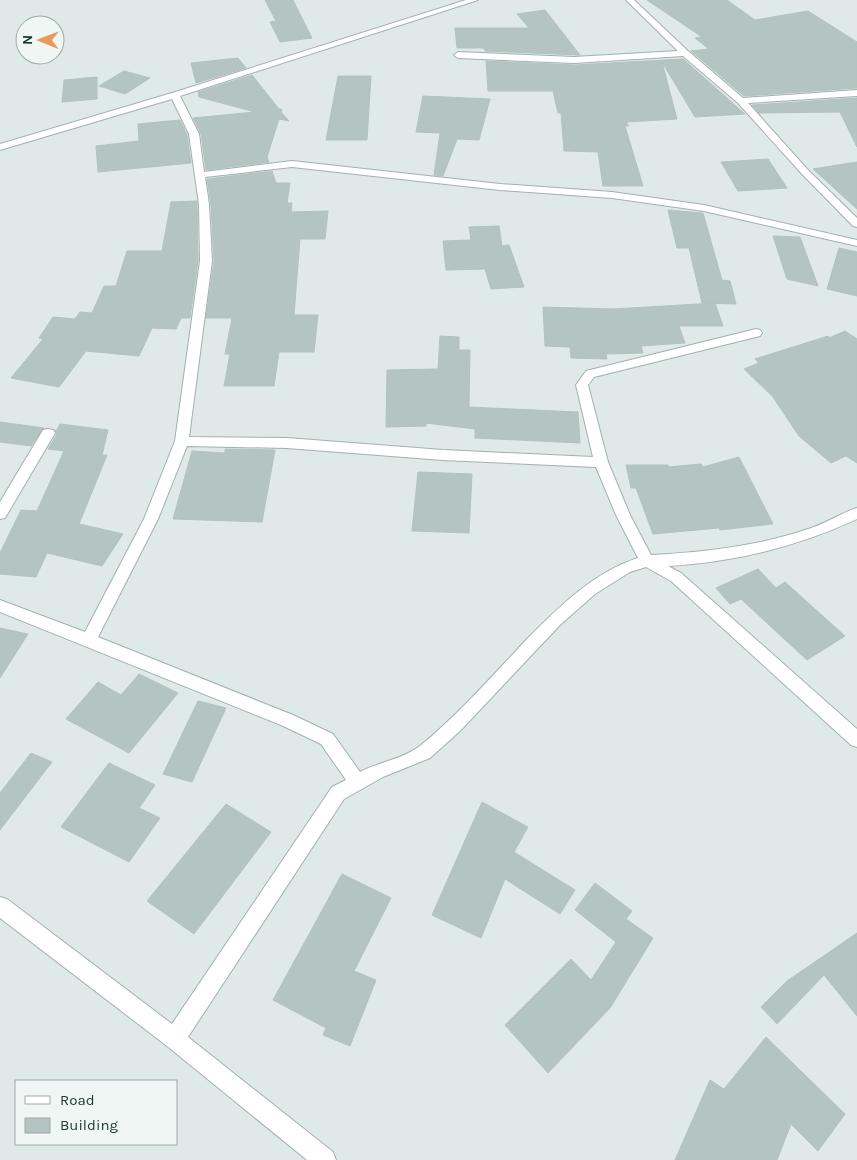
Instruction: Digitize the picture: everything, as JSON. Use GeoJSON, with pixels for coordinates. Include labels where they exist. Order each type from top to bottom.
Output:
{"type":"FeatureCollection","features":[{"type":"Feature","properties":{"kind":"street"},"geometry":{"type":"LineString","coordinates":[[0,146],[175,95],[474,0]]}},
{"type":"Feature","properties":{"kind":"street"},"geometry":{"type":"LineString","coordinates":[[630,0],[685,53],[741,101],[805,172],[857,224]]}},
{"type":"Feature","properties":{"kind":"street"},"geometry":{"type":"LineString","coordinates":[[458,54],[574,60],[685,53]]}},
{"type":"Feature","properties":{"kind":"street"},"geometry":{"type":"LineString","coordinates":[[741,101],[857,93]]}},
{"type":"Feature","properties":{"kind":"street"},"geometry":{"type":"LineString","coordinates":[[89,640],[151,519],[182,440],[206,261],[204,204],[194,134],[175,95]]}},
{"type":"Feature","properties":{"kind":"street"},"geometry":{"type":"LineString","coordinates":[[200,175],[292,164],[500,186],[621,196],[704,208],[857,243]]}},
{"type":"Feature","properties":{"kind":"street"},"geometry":{"type":"LineString","coordinates":[[756,334],[590,374],[582,385],[601,462],[623,516],[647,561],[676,577],[857,740]]}},
{"type":"Feature","properties":{"kind":"street"},"geometry":{"type":"LineString","coordinates":[[0,514],[48,433]]}},
{"type":"Feature","properties":{"kind":"street"},"geometry":{"type":"LineString","coordinates":[[182,440],[287,443],[443,455],[601,462]]}},
{"type":"Feature","properties":{"kind":"street"},"geometry":{"type":"LineString","coordinates":[[174,1039],[338,792],[378,771],[424,753],[454,726],[555,621],[590,590],[625,568],[647,561],[703,558],[770,545],[816,532],[857,513]]}},
{"type":"Feature","properties":{"kind":"street"},"geometry":{"type":"LineString","coordinates":[[0,606],[287,720],[327,739],[357,781]]}},
{"type":"Feature","properties":{"kind":"street"},"geometry":{"type":"LineString","coordinates":[[0,906],[174,1039],[325,1160]]}},
{"type":"Feature","properties":{"kind":"building"},"geometry":{"type":"Polygon","coordinates":[[[265,0],[293,0],[312,38],[280,42],[270,22],[276,21],[265,0]]]}},
{"type":"Feature","properties":{"kind":"building"},"geometry":{"type":"Polygon","coordinates":[[[647,0],[727,0],[755,20],[808,11],[857,42],[857,88],[744,96],[691,51],[709,49],[695,38],[702,37],[647,0]]]}},
{"type":"Feature","properties":{"kind":"building"},"geometry":{"type":"Polygon","coordinates":[[[545,10],[580,55],[485,51],[484,48],[457,48],[455,28],[529,28],[517,14],[545,10]]]}},
{"type":"Feature","properties":{"kind":"building"},"geometry":{"type":"Polygon","coordinates":[[[238,58],[246,68],[196,83],[191,63],[238,58]]]}},
{"type":"Feature","properties":{"kind":"building"},"geometry":{"type":"Polygon","coordinates":[[[683,59],[745,114],[695,117],[662,62],[677,119],[626,122],[629,126],[625,126],[643,186],[603,186],[598,152],[564,151],[561,113],[558,113],[553,91],[488,91],[486,61],[574,65],[683,59]]]}},
{"type":"Feature","properties":{"kind":"building"},"geometry":{"type":"Polygon","coordinates":[[[124,71],[150,78],[125,94],[99,86],[124,71]]]}},
{"type":"Feature","properties":{"kind":"building"},"geometry":{"type":"Polygon","coordinates":[[[252,75],[279,109],[282,109],[281,112],[289,121],[279,119],[267,157],[269,162],[206,170],[201,134],[193,118],[255,112],[199,97],[198,92],[252,75]]]}},
{"type":"Feature","properties":{"kind":"building"},"geometry":{"type":"Polygon","coordinates":[[[338,76],[371,76],[367,140],[326,140],[338,76]]]}},
{"type":"Feature","properties":{"kind":"building"},"geometry":{"type":"Polygon","coordinates":[[[97,77],[97,99],[62,102],[64,80],[97,77]]]}},
{"type":"Feature","properties":{"kind":"building"},"geometry":{"type":"Polygon","coordinates":[[[423,96],[490,99],[479,140],[457,139],[443,176],[434,175],[440,133],[416,132],[423,96]]]}},
{"type":"Feature","properties":{"kind":"building"},"geometry":{"type":"Polygon","coordinates":[[[857,98],[857,147],[840,112],[759,113],[752,105],[857,98]]]}},
{"type":"Feature","properties":{"kind":"building"},"geometry":{"type":"Polygon","coordinates":[[[180,120],[187,135],[191,163],[98,172],[96,146],[139,141],[138,124],[180,120]]]}},
{"type":"Feature","properties":{"kind":"building"},"geometry":{"type":"Polygon","coordinates":[[[768,159],[787,188],[738,191],[721,162],[768,159]]]}},
{"type":"Feature","properties":{"kind":"building"},"geometry":{"type":"Polygon","coordinates":[[[857,162],[857,209],[813,169],[857,162]]]}},
{"type":"Feature","properties":{"kind":"building"},"geometry":{"type":"Polygon","coordinates":[[[272,171],[276,183],[290,183],[287,203],[292,203],[291,212],[328,211],[325,239],[300,239],[294,315],[318,315],[314,352],[279,352],[274,386],[224,386],[230,354],[225,354],[232,318],[206,318],[214,261],[211,204],[207,179],[272,171]]]}},
{"type":"Feature","properties":{"kind":"building"},"geometry":{"type":"Polygon","coordinates":[[[197,201],[198,261],[190,318],[181,318],[176,329],[152,328],[139,356],[86,351],[59,387],[11,378],[43,339],[39,338],[53,317],[75,319],[80,312],[92,313],[104,286],[116,286],[127,251],[162,251],[171,202],[197,201]]]}},
{"type":"Feature","properties":{"kind":"building"},"geometry":{"type":"Polygon","coordinates":[[[668,210],[703,213],[722,280],[730,281],[736,304],[702,303],[689,248],[677,248],[668,210]]]}},
{"type":"Feature","properties":{"kind":"building"},"geometry":{"type":"Polygon","coordinates":[[[499,226],[502,246],[509,245],[524,287],[491,289],[485,269],[446,270],[443,241],[471,240],[469,227],[499,226]]]}},
{"type":"Feature","properties":{"kind":"building"},"geometry":{"type":"Polygon","coordinates":[[[773,236],[800,237],[818,286],[787,279],[773,236]]]}},
{"type":"Feature","properties":{"kind":"building"},"geometry":{"type":"Polygon","coordinates":[[[839,248],[857,252],[857,296],[827,289],[839,248]]]}},
{"type":"Feature","properties":{"kind":"building"},"geometry":{"type":"Polygon","coordinates":[[[715,303],[723,326],[679,326],[685,343],[641,346],[643,353],[606,354],[607,359],[571,358],[570,347],[545,346],[543,307],[614,309],[715,303]]]}},
{"type":"Feature","properties":{"kind":"building"},"geometry":{"type":"Polygon","coordinates":[[[845,331],[857,339],[857,463],[846,456],[831,463],[799,436],[773,397],[744,369],[759,363],[755,359],[828,336],[829,338],[845,331]]]}},
{"type":"Feature","properties":{"kind":"building"},"geometry":{"type":"Polygon","coordinates":[[[440,336],[459,337],[459,350],[470,350],[469,407],[578,412],[580,443],[475,438],[475,429],[426,423],[426,426],[386,427],[387,370],[438,369],[440,336]]]}},
{"type":"Feature","properties":{"kind":"building"},"geometry":{"type":"Polygon","coordinates":[[[0,422],[44,428],[31,446],[0,442],[0,422]]]}},
{"type":"Feature","properties":{"kind":"building"},"geometry":{"type":"Polygon","coordinates":[[[60,424],[108,430],[102,455],[107,455],[79,524],[123,534],[102,566],[47,553],[36,577],[0,574],[0,553],[21,510],[37,511],[64,451],[48,449],[57,434],[55,430],[57,430],[60,424]]]}},
{"type":"Feature","properties":{"kind":"building"},"geometry":{"type":"Polygon","coordinates":[[[225,449],[275,450],[262,522],[173,519],[192,451],[225,453],[225,449]]]}},
{"type":"Feature","properties":{"kind":"building"},"geometry":{"type":"Polygon","coordinates":[[[739,457],[773,524],[720,530],[719,528],[653,534],[636,488],[631,488],[626,465],[668,465],[668,467],[701,464],[703,467],[739,457]]]}},
{"type":"Feature","properties":{"kind":"building"},"geometry":{"type":"Polygon","coordinates":[[[418,472],[472,474],[469,533],[412,531],[418,472]]]}},
{"type":"Feature","properties":{"kind":"building"},"geometry":{"type":"Polygon","coordinates":[[[758,569],[776,588],[785,582],[845,636],[807,660],[741,599],[730,604],[716,588],[758,569]]]}},
{"type":"Feature","properties":{"kind":"building"},"geometry":{"type":"Polygon","coordinates":[[[0,628],[28,634],[0,678],[0,628]]]}},
{"type":"Feature","properties":{"kind":"building"},"geometry":{"type":"Polygon","coordinates":[[[139,674],[178,693],[129,753],[66,719],[98,682],[121,695],[139,674]]]}},
{"type":"Feature","properties":{"kind":"building"},"geometry":{"type":"Polygon","coordinates":[[[198,701],[226,708],[192,782],[163,774],[198,701]]]}},
{"type":"Feature","properties":{"kind":"building"},"geometry":{"type":"Polygon","coordinates":[[[31,753],[52,762],[0,830],[0,793],[31,753]]]}},
{"type":"Feature","properties":{"kind":"building"},"geometry":{"type":"Polygon","coordinates":[[[109,763],[155,785],[139,808],[160,818],[129,862],[61,827],[109,763]]]}},
{"type":"Feature","properties":{"kind":"building"},"geometry":{"type":"Polygon","coordinates":[[[482,802],[528,827],[514,852],[575,890],[560,914],[505,879],[481,938],[432,915],[482,802]]]}},
{"type":"Feature","properties":{"kind":"building"},"geometry":{"type":"Polygon","coordinates":[[[226,804],[271,832],[194,934],[147,901],[226,804]]]}},
{"type":"Feature","properties":{"kind":"building"},"geometry":{"type":"Polygon","coordinates":[[[342,874],[391,898],[354,971],[376,980],[350,1046],[323,1035],[326,1028],[273,1000],[342,874]]]}},
{"type":"Feature","properties":{"kind":"building"},"geometry":{"type":"Polygon","coordinates":[[[595,883],[632,911],[626,919],[653,938],[610,1008],[548,1073],[505,1025],[571,959],[591,980],[616,942],[575,910],[595,883]]]}},
{"type":"Feature","properties":{"kind":"building"},"geometry":{"type":"Polygon","coordinates":[[[857,933],[857,1016],[824,975],[777,1024],[761,1007],[787,981],[857,933]]]}},
{"type":"Feature","properties":{"kind":"building"},"geometry":{"type":"Polygon","coordinates":[[[766,1037],[845,1114],[818,1151],[791,1124],[777,1160],[675,1160],[710,1080],[724,1089],[766,1037]]]}}]}
